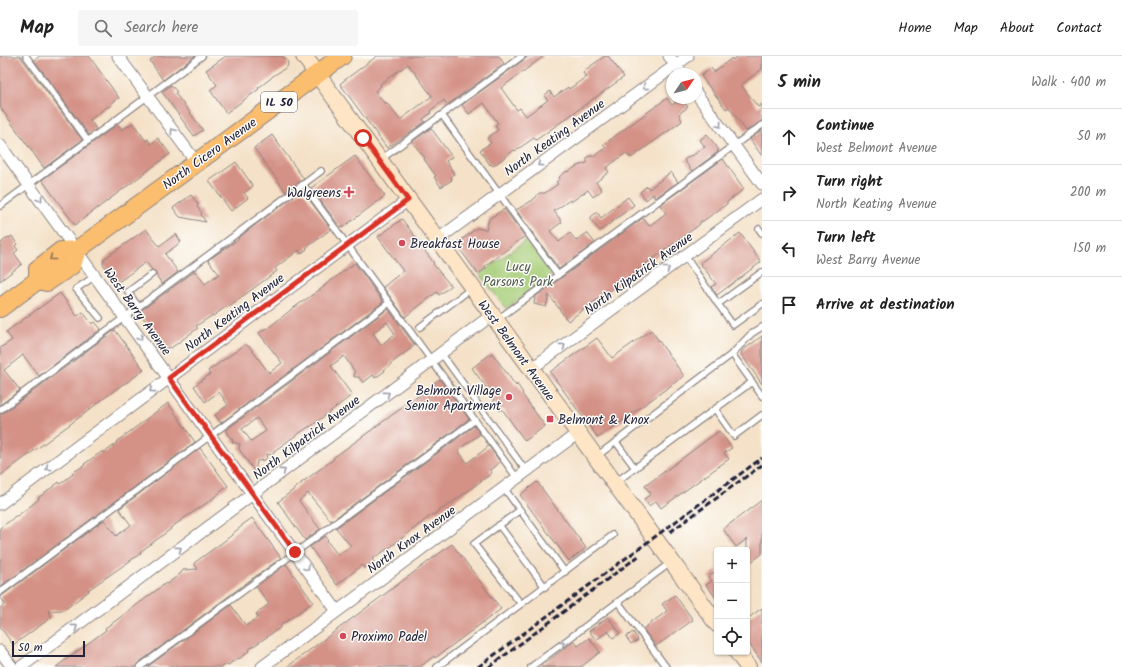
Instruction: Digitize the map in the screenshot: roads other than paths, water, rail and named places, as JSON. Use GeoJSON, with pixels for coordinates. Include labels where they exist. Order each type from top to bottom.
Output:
{"type":"FeatureCollection","features":[{"type":"Feature","properties":{"kind":"main road","name":"West Belmont Avenue"},"geometry":{"type":"LineString","coordinates":[[304,56],[714,620]]}},
{"type":"Feature","properties":{"kind":"main road","name":"North Cicero Avenue"},"geometry":{"type":"LineString","coordinates":[[0,308],[38,280],[47,282],[72,265],[77,250],[342,56]]}},
{"type":"Feature","properties":{"kind":"street"},"geometry":{"type":"LineString","coordinates":[[118,56],[196,162]]}},
{"type":"Feature","properties":{"kind":"street","name":"North Keating Avenue"},"geometry":{"type":"LineString","coordinates":[[437,240],[688,56]]}},
{"type":"Feature","properties":{"kind":"street"},"geometry":{"type":"LineString","coordinates":[[702,101],[762,184]]}},
{"type":"Feature","properties":{"kind":"street","name":"West Barry Avenue"},"geometry":{"type":"LineString","coordinates":[[0,145],[338,610]]}},
{"type":"Feature","properties":{"kind":"street","name":"North Kilpatrick Avenue"},"geometry":{"type":"LineString","coordinates":[[531,369],[762,199]]}},
{"type":"Feature","properties":{"kind":"street","name":"North Keating Avenue"},"geometry":{"type":"LineString","coordinates":[[0,504],[408,200]]}},
{"type":"Feature","properties":{"kind":"street","name":"North Kilpatrick Avenue"},"geometry":{"type":"LineString","coordinates":[[21,667],[441,353],[494,318]]}},
{"type":"Feature","properties":{"kind":"street","name":"North Knox Avenue"},"geometry":{"type":"LineString","coordinates":[[262,667],[578,433]]}},
{"type":"Feature","properties":{"kind":"street"},"geometry":{"type":"LineString","coordinates":[[0,650],[12,667]]}},
{"type":"Feature","properties":{"kind":"lane"},"geometry":{"type":"LineString","coordinates":[[26,56],[88,141]]}},
{"type":"Feature","properties":{"kind":"lane"},"geometry":{"type":"LineString","coordinates":[[0,206],[202,56]]}},
{"type":"Feature","properties":{"kind":"lane"},"geometry":{"type":"LineString","coordinates":[[379,160],[522,56]]}},
{"type":"Feature","properties":{"kind":"lane"},"geometry":{"type":"LineString","coordinates":[[442,115],[558,275]]}},
{"type":"Feature","properties":{"kind":"lane"},"geometry":{"type":"LineString","coordinates":[[494,318],[558,275],[762,125]]}},
{"type":"Feature","properties":{"kind":"lane"},"geometry":{"type":"LineString","coordinates":[[0,410],[321,171]]}},
{"type":"Feature","properties":{"kind":"lane"},"geometry":{"type":"LineString","coordinates":[[303,184],[517,478]]}},
{"type":"Feature","properties":{"kind":"lane"},"geometry":{"type":"LineString","coordinates":[[685,256],[733,325],[762,304]]}},
{"type":"Feature","properties":{"kind":"lane"},"geometry":{"type":"LineString","coordinates":[[718,304],[762,272]]}},
{"type":"Feature","properties":{"kind":"lane"},"geometry":{"type":"LineString","coordinates":[[138,306],[128,292],[152,274]]}},
{"type":"Feature","properties":{"kind":"lane"},"geometry":{"type":"LineString","coordinates":[[95,275],[76,289],[100,318]]}},
{"type":"Feature","properties":{"kind":"lane"},"geometry":{"type":"LineString","coordinates":[[420,327],[472,288]]}},
{"type":"Feature","properties":{"kind":"lane"},"geometry":{"type":"LineString","coordinates":[[0,592],[389,303]]}},
{"type":"Feature","properties":{"kind":"lane"},"geometry":{"type":"LineString","coordinates":[[596,458],[732,354],[752,334],[762,327]]}},
{"type":"Feature","properties":{"kind":"lane"},"geometry":{"type":"LineString","coordinates":[[441,353],[526,471]]}},
{"type":"Feature","properties":{"kind":"lane"},"geometry":{"type":"LineString","coordinates":[[732,354],[762,396]]}},
{"type":"Feature","properties":{"kind":"lane"},"geometry":{"type":"LineString","coordinates":[[614,483],[752,382]]}},
{"type":"Feature","properties":{"kind":"lane"},"geometry":{"type":"LineString","coordinates":[[715,409],[734,436],[762,415]]}},
{"type":"Feature","properties":{"kind":"lane"},"geometry":{"type":"LineString","coordinates":[[140,667],[474,420]]}},
{"type":"Feature","properties":{"kind":"lane"},"geometry":{"type":"LineString","coordinates":[[616,442],[635,468]]}},
{"type":"Feature","properties":{"kind":"lane"},"geometry":{"type":"LineString","coordinates":[[504,488],[565,572]]}},
{"type":"Feature","properties":{"kind":"lane"},"geometry":{"type":"LineString","coordinates":[[520,510],[474,544],[521,604]]}},
{"type":"Feature","properties":{"kind":"lane"},"geometry":{"type":"LineString","coordinates":[[499,525],[545,587]]}},
{"type":"Feature","properties":{"kind":"lane"},"geometry":{"type":"LineString","coordinates":[[437,667],[613,535]]}},
{"type":"Feature","properties":{"kind":"lane"},"geometry":{"type":"LineString","coordinates":[[531,667],[672,562]]}},
{"type":"Feature","properties":{"kind":"lane"},"geometry":{"type":"LineString","coordinates":[[618,602],[666,667]]}},
{"type":"Feature","properties":{"kind":"railway"},"geometry":{"type":"LineString","coordinates":[[478,667],[762,458]]}},
{"type":"Feature","properties":{"kind":"railway"},"geometry":{"type":"LineString","coordinates":[[670,532],[762,465]]}},
{"type":"Feature","properties":{"kind":"railway"},"geometry":{"type":"LineString","coordinates":[[489,667],[640,555]]}},
{"type":"Feature","properties":{"kind":"place","name":"Walgreens"},"geometry":{"type":"Point","coordinates":[349,192]}},
{"type":"Feature","properties":{"kind":"place","name":"Breakfast House"},"geometry":{"type":"Point","coordinates":[402,243]}},
{"type":"Feature","properties":{"kind":"place","name":"Belmont Village Senior Apartment"},"geometry":{"type":"Point","coordinates":[509,397]}},
{"type":"Feature","properties":{"kind":"place","name":"Belmont & Knox"},"geometry":{"type":"Point","coordinates":[550,419]}},
{"type":"Feature","properties":{"kind":"place","name":"Proximo Padel"},"geometry":{"type":"Point","coordinates":[343,636]}},
{"type":"Feature","properties":{"kind":"park label","name":"Lucy Parsons Park"},"geometry":{"type":"Point","coordinates":[518,274]}}]}
